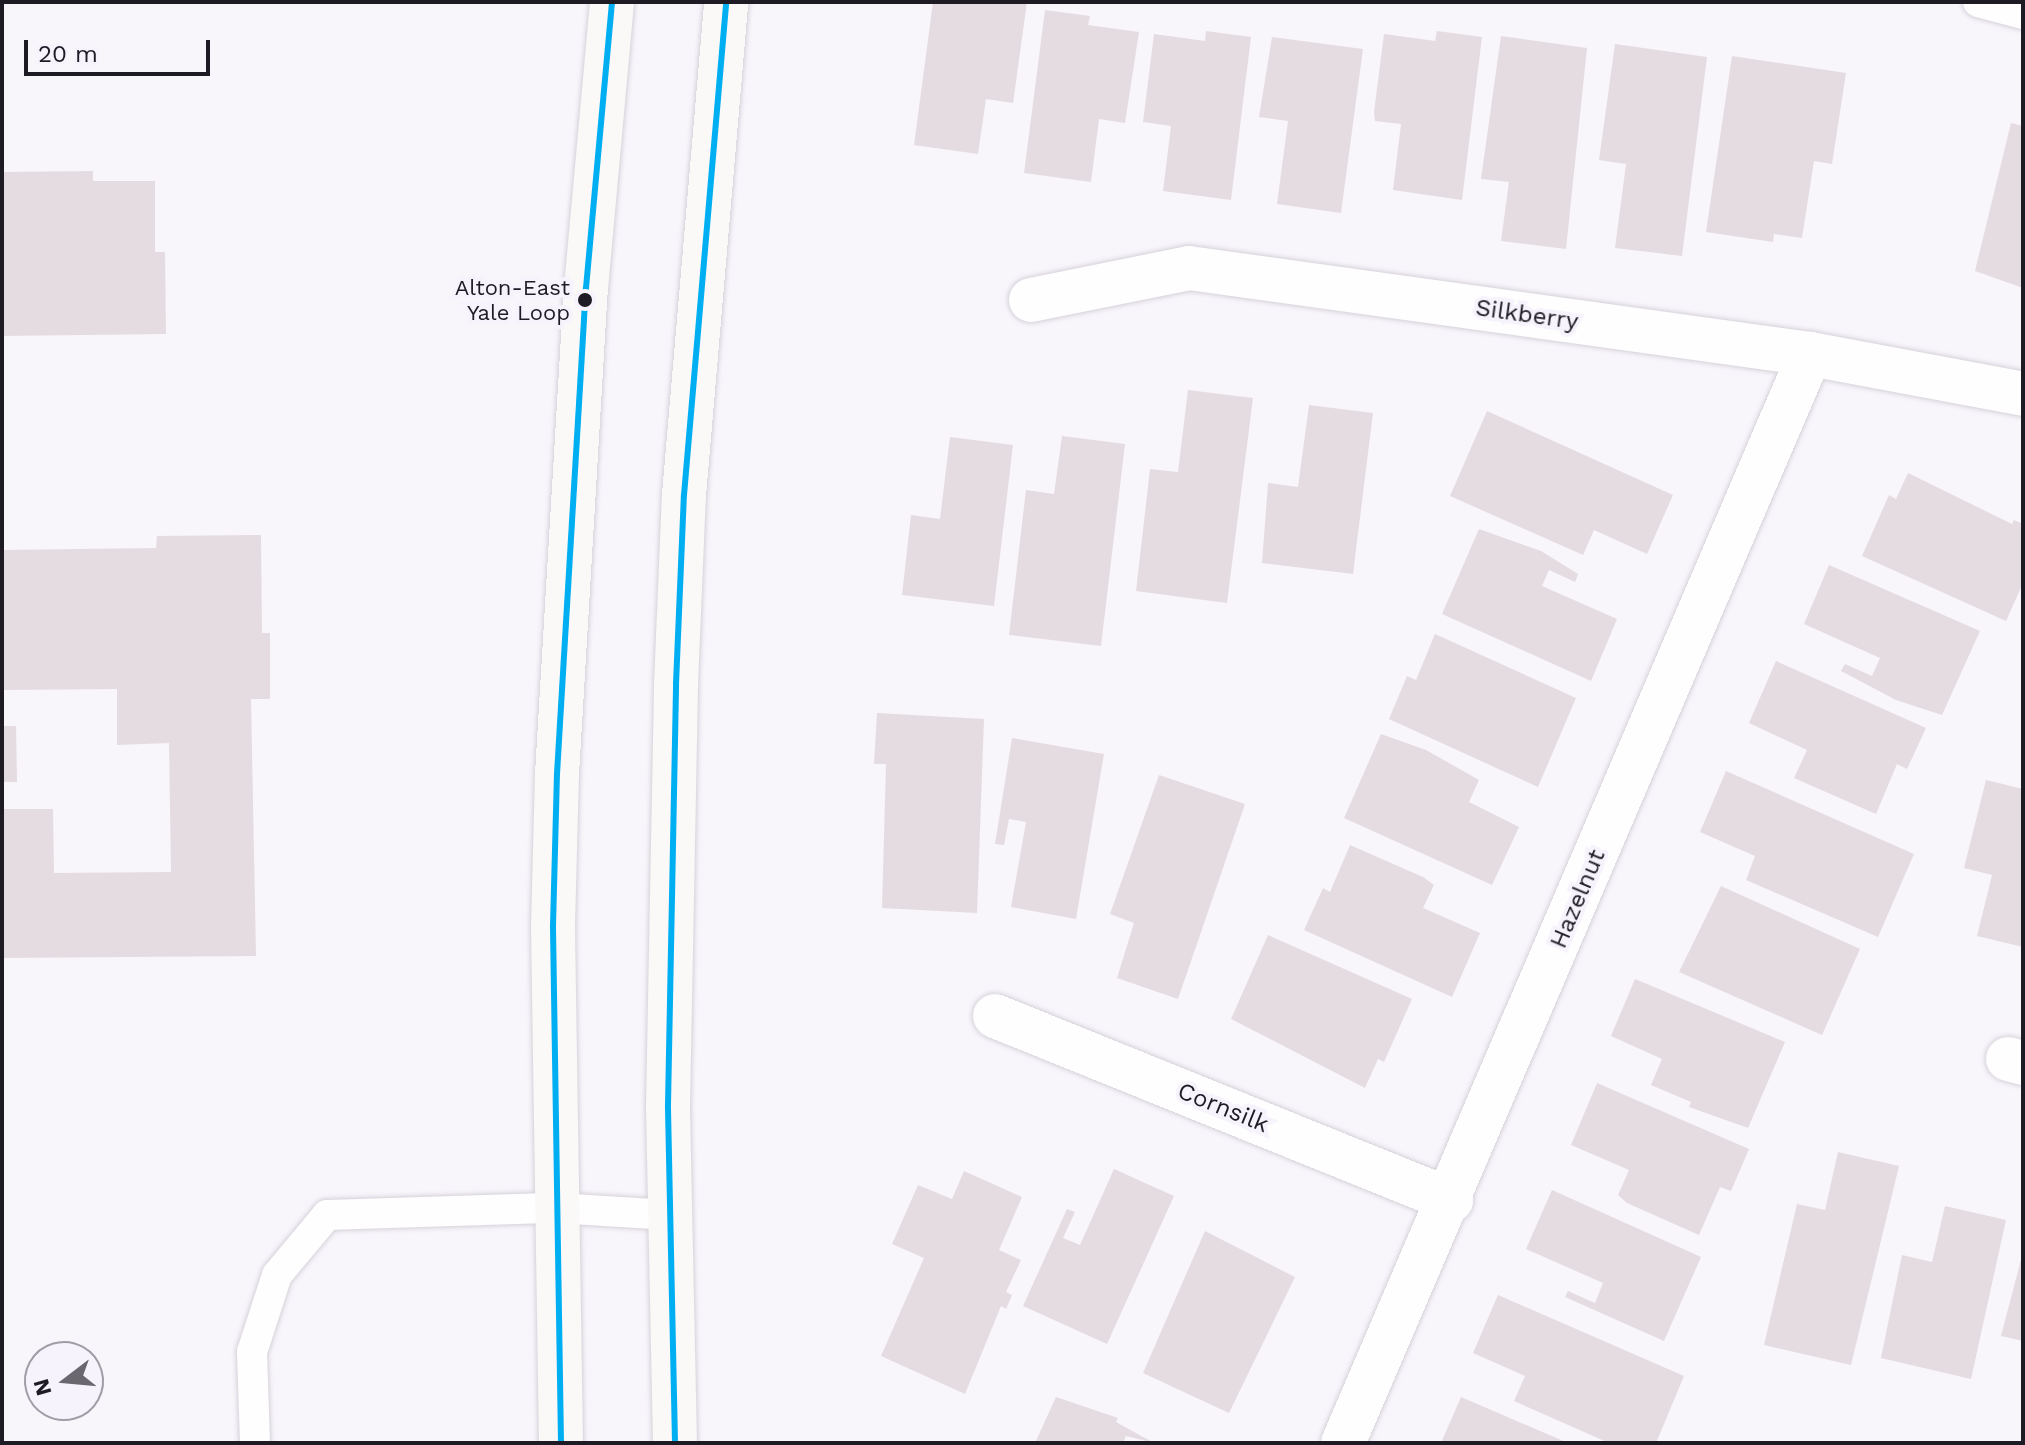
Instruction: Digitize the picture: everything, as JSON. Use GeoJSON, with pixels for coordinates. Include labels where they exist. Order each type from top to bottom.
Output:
{"type":"FeatureCollection","features":[{"type":"Feature","properties":{"kind":"main road"},"geometry":{"type":"LineString","coordinates":[[561,1443],[556,1208],[557,774],[585,303],[612,2]]}},
{"type":"Feature","properties":{"kind":"main road"},"geometry":{"type":"LineString","coordinates":[[675,1443],[670,1215],[675,729],[684,495],[726,2]]}},
{"type":"Feature","properties":{"kind":"street","name":"Silkberry"},"geometry":{"type":"LineString","coordinates":[[1031,300],[1189,268],[1810,354],[2023,394]]}},
{"type":"Feature","properties":{"kind":"street","name":"Hazelnut"},"geometry":{"type":"LineString","coordinates":[[1343,1443],[1451,1200],[1810,354]]}},
{"type":"Feature","properties":{"kind":"street","name":"Cornsilk"},"geometry":{"type":"LineString","coordinates":[[995,1016],[1451,1200]]}},
{"type":"Feature","properties":{"kind":"lane"},"geometry":{"type":"LineString","coordinates":[[1978,2],[2023,14]]}},
{"type":"Feature","properties":{"kind":"lane"},"geometry":{"type":"LineString","coordinates":[[255,1443],[252,1352],[277,1275],[327,1215],[556,1208],[670,1215]]}},
{"type":"Feature","properties":{"kind":"building"},"geometry":{"type":"Polygon","coordinates":[[[933,2],[1027,2],[1013,103],[986,99],[978,154],[914,145],[933,2]]]}},
{"type":"Feature","properties":{"kind":"building"},"geometry":{"type":"Polygon","coordinates":[[[1045,10],[1090,16],[1088,25],[1139,32],[1125,123],[1099,119],[1091,182],[1024,173],[1045,10]]]}},
{"type":"Feature","properties":{"kind":"building"},"geometry":{"type":"Polygon","coordinates":[[[1206,31],[1251,37],[1231,200],[1163,191],[1171,126],[1143,122],[1154,34],[1205,41],[1206,31]]]}},
{"type":"Feature","properties":{"kind":"building"},"geometry":{"type":"Polygon","coordinates":[[[1437,31],[1482,37],[1462,200],[1393,190],[1401,124],[1375,121],[1384,34],[1435,41],[1437,31]]]}},
{"type":"Feature","properties":{"kind":"building"},"geometry":{"type":"Polygon","coordinates":[[[1501,36],[1587,48],[1566,249],[1501,241],[1509,182],[1481,179],[1501,36]]]}},
{"type":"Feature","properties":{"kind":"building"},"geometry":{"type":"Polygon","coordinates":[[[1272,37],[1363,49],[1341,213],[1277,204],[1288,121],[1259,117],[1272,37]]]}},
{"type":"Feature","properties":{"kind":"building"},"geometry":{"type":"Polygon","coordinates":[[[1615,44],[1707,57],[1682,256],[1615,248],[1626,164],[1599,160],[1615,44]]]}},
{"type":"Feature","properties":{"kind":"building"},"geometry":{"type":"Polygon","coordinates":[[[1732,56],[1846,73],[1832,164],[1814,161],[1802,238],[1774,234],[1773,242],[1706,232],[1732,56]]]}},
{"type":"Feature","properties":{"kind":"building"},"geometry":{"type":"Polygon","coordinates":[[[2011,123],[2023,126],[2023,288],[1975,271],[2011,123]]]}},
{"type":"Feature","properties":{"kind":"building"},"geometry":{"type":"Polygon","coordinates":[[[93,171],[93,181],[155,181],[155,252],[165,252],[166,334],[2,336],[2,172],[93,171]]]}},
{"type":"Feature","properties":{"kind":"building"},"geometry":{"type":"Polygon","coordinates":[[[1188,390],[1253,398],[1227,603],[1136,591],[1150,469],[1178,472],[1188,390]]]}},
{"type":"Feature","properties":{"kind":"building"},"geometry":{"type":"Polygon","coordinates":[[[1309,405],[1373,413],[1353,574],[1262,563],[1268,483],[1298,487],[1309,405]]]}},
{"type":"Feature","properties":{"kind":"building"},"geometry":{"type":"Polygon","coordinates":[[[1487,411],[1673,495],[1647,554],[1594,530],[1583,555],[1450,496],[1487,411]]]}},
{"type":"Feature","properties":{"kind":"building"},"geometry":{"type":"Polygon","coordinates":[[[1062,436],[1125,444],[1101,646],[1009,635],[1026,490],[1054,494],[1062,436]]]}},
{"type":"Feature","properties":{"kind":"building"},"geometry":{"type":"Polygon","coordinates":[[[950,437],[1013,445],[994,606],[902,595],[911,515],[940,519],[950,437]]]}},
{"type":"Feature","properties":{"kind":"building"},"geometry":{"type":"Polygon","coordinates":[[[1908,473],[2012,524],[2014,520],[2023,524],[2023,583],[2006,621],[1862,556],[1889,495],[1896,499],[1908,473]]]}},
{"type":"Feature","properties":{"kind":"building"},"geometry":{"type":"Polygon","coordinates":[[[1479,529],[1541,551],[1578,574],[1575,582],[1549,570],[1542,586],[1617,619],[1591,681],[1442,614],[1479,529]]]}},
{"type":"Feature","properties":{"kind":"building"},"geometry":{"type":"Polygon","coordinates":[[[261,535],[262,633],[270,633],[270,699],[251,699],[256,956],[2,958],[2,809],[53,809],[54,873],[171,872],[169,743],[117,745],[117,689],[2,690],[2,550],[156,548],[157,536],[261,535]]]}},
{"type":"Feature","properties":{"kind":"building"},"geometry":{"type":"Polygon","coordinates":[[[1829,565],[1980,631],[1942,715],[1896,700],[1841,671],[1845,664],[1872,676],[1880,658],[1804,624],[1829,565]]]}},
{"type":"Feature","properties":{"kind":"building"},"geometry":{"type":"Polygon","coordinates":[[[1435,634],[1576,698],[1538,787],[1389,719],[1407,676],[1416,680],[1435,634]]]}},
{"type":"Feature","properties":{"kind":"building"},"geometry":{"type":"Polygon","coordinates":[[[1776,661],[1926,728],[1907,769],[1897,764],[1876,814],[1794,778],[1807,750],[1749,723],[1776,661]]]}},
{"type":"Feature","properties":{"kind":"building"},"geometry":{"type":"Polygon","coordinates":[[[877,713],[984,719],[977,913],[882,908],[886,764],[874,764],[877,713]]]}},
{"type":"Feature","properties":{"kind":"building"},"geometry":{"type":"Polygon","coordinates":[[[2,726],[16,726],[17,782],[2,782],[2,726]]]}},
{"type":"Feature","properties":{"kind":"building"},"geometry":{"type":"Polygon","coordinates":[[[1381,734],[1426,750],[1479,780],[1469,802],[1519,827],[1492,885],[1344,818],[1381,734]]]}},
{"type":"Feature","properties":{"kind":"building"},"geometry":{"type":"Polygon","coordinates":[[[1012,738],[1104,754],[1076,919],[1011,907],[1026,822],[1009,819],[1004,845],[995,844],[1012,738]]]}},
{"type":"Feature","properties":{"kind":"building"},"geometry":{"type":"Polygon","coordinates":[[[1726,771],[1914,854],[1878,937],[1746,880],[1755,856],[1700,832],[1726,771]]]}},
{"type":"Feature","properties":{"kind":"building"},"geometry":{"type":"Polygon","coordinates":[[[1159,775],[1245,804],[1178,999],[1117,978],[1134,923],[1110,914],[1159,775]]]}},
{"type":"Feature","properties":{"kind":"building"},"geometry":{"type":"Polygon","coordinates":[[[1986,780],[2023,789],[2023,947],[1977,936],[1992,875],[1964,868],[1986,780]]]}},
{"type":"Feature","properties":{"kind":"building"},"geometry":{"type":"Polygon","coordinates":[[[1350,845],[1423,877],[1434,885],[1423,908],[1480,933],[1452,997],[1304,930],[1323,888],[1330,892],[1350,845]]]}},
{"type":"Feature","properties":{"kind":"building"},"geometry":{"type":"Polygon","coordinates":[[[1721,886],[1860,949],[1822,1035],[1679,972],[1721,886]]]}},
{"type":"Feature","properties":{"kind":"building"},"geometry":{"type":"Polygon","coordinates":[[[1268,935],[1412,999],[1384,1062],[1378,1059],[1365,1088],[1231,1019],[1268,935]]]}},
{"type":"Feature","properties":{"kind":"building"},"geometry":{"type":"Polygon","coordinates":[[[1635,979],[1785,1042],[1748,1128],[1689,1107],[1691,1102],[1651,1085],[1662,1059],[1611,1036],[1635,979]]]}},
{"type":"Feature","properties":{"kind":"building"},"geometry":{"type":"Polygon","coordinates":[[[1597,1083],[1749,1149],[1731,1191],[1720,1187],[1699,1235],[1627,1203],[1618,1195],[1629,1170],[1571,1145],[1597,1083]]]}},
{"type":"Feature","properties":{"kind":"building"},"geometry":{"type":"Polygon","coordinates":[[[1838,1152],[1899,1166],[1851,1365],[1764,1345],[1797,1204],[1825,1210],[1838,1152]]]}},
{"type":"Feature","properties":{"kind":"building"},"geometry":{"type":"Polygon","coordinates":[[[1114,1169],[1174,1196],[1107,1344],[1023,1306],[1067,1209],[1075,1212],[1063,1238],[1080,1245],[1114,1169]]]}},
{"type":"Feature","properties":{"kind":"building"},"geometry":{"type":"Polygon","coordinates":[[[964,1171],[1022,1197],[999,1250],[1021,1260],[1006,1292],[1012,1295],[1006,1309],[1001,1306],[965,1394],[881,1356],[924,1258],[892,1244],[918,1185],[952,1199],[964,1171]]]}},
{"type":"Feature","properties":{"kind":"building"},"geometry":{"type":"Polygon","coordinates":[[[1552,1190],[1701,1257],[1664,1341],[1565,1297],[1568,1291],[1595,1303],[1603,1283],[1526,1249],[1552,1190]]]}},
{"type":"Feature","properties":{"kind":"building"},"geometry":{"type":"Polygon","coordinates":[[[1945,1206],[2006,1220],[1971,1379],[1881,1358],[1902,1255],[1932,1262],[1945,1206]]]}},
{"type":"Feature","properties":{"kind":"building"},"geometry":{"type":"Polygon","coordinates":[[[1205,1231],[1295,1277],[1229,1413],[1143,1373],[1205,1231]]]}},
{"type":"Feature","properties":{"kind":"building"},"geometry":{"type":"Polygon","coordinates":[[[2023,1252],[2023,1341],[2001,1336],[2023,1252]]]}},
{"type":"Feature","properties":{"kind":"building"},"geometry":{"type":"Polygon","coordinates":[[[1498,1295],[1684,1376],[1656,1443],[1609,1443],[1514,1401],[1525,1376],[1473,1353],[1498,1295]]]}},
{"type":"Feature","properties":{"kind":"building"},"geometry":{"type":"Polygon","coordinates":[[[1056,1397],[1118,1418],[1116,1422],[1154,1443],[1126,1436],[1123,1443],[1035,1443],[1056,1397]]]}},
{"type":"Feature","properties":{"kind":"building"},"geometry":{"type":"Polygon","coordinates":[[[1461,1397],[1568,1443],[1441,1443],[1461,1397]]]}},
{"type":"Feature","properties":{"kind":"transit line"},"geometry":{"type":"LineString","coordinates":[[561,1443],[553,926],[557,774],[586,288],[612,2]]}},
{"type":"Feature","properties":{"kind":"transit line"},"geometry":{"type":"LineString","coordinates":[[675,1443],[668,1105],[676,684],[684,495],[726,2]]}},
{"type":"Feature","properties":{"kind":"place","name":"Alton-East Yale Loop"},"geometry":{"type":"Point","coordinates":[585,300]}}]}
